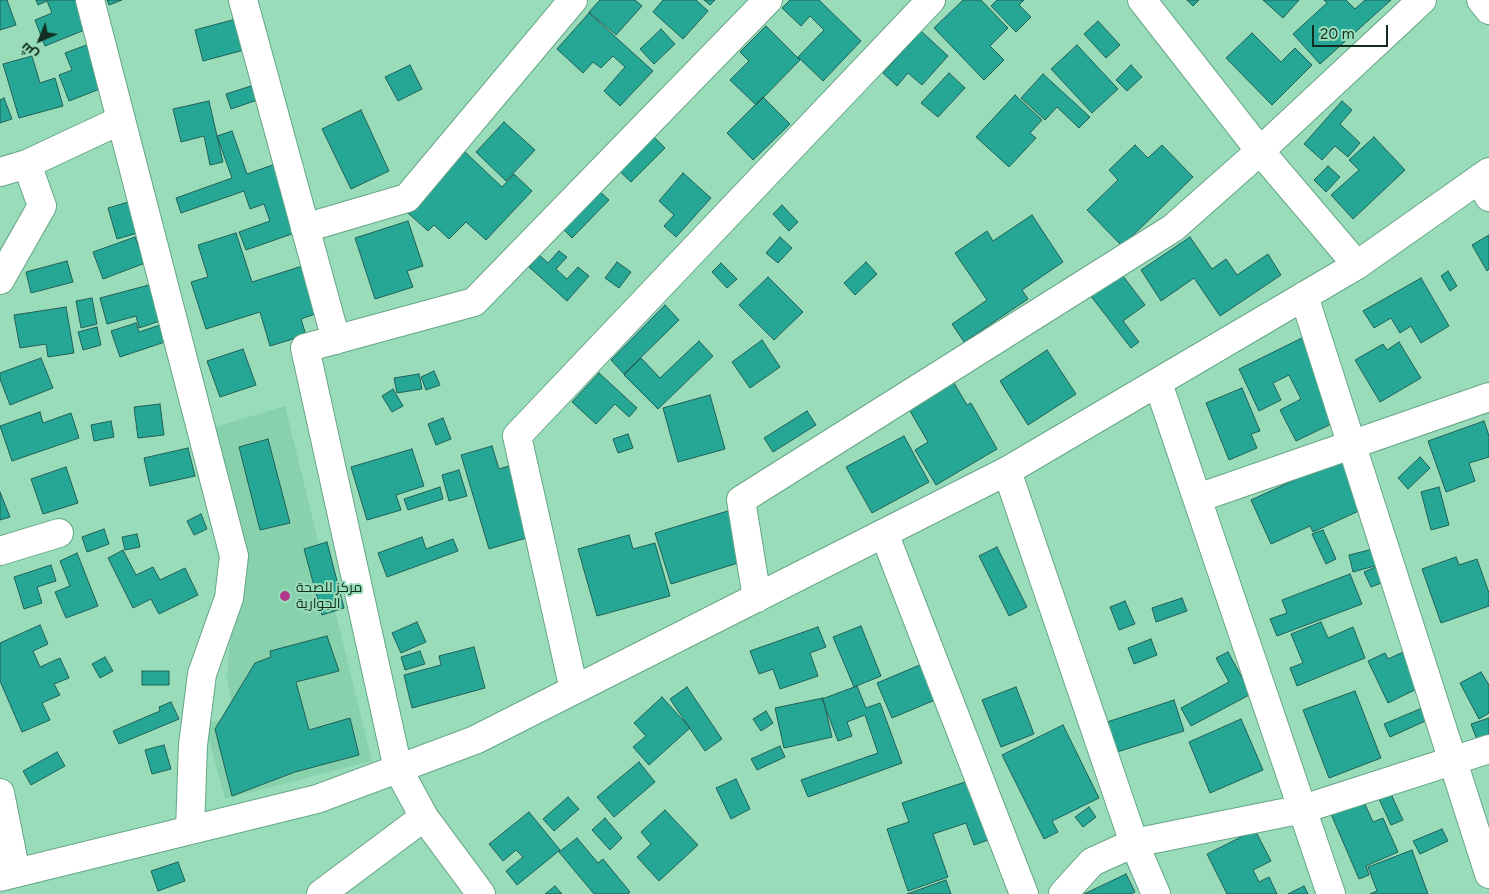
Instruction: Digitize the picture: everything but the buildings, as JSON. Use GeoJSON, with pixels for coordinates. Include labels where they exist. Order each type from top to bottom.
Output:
{"type":"FeatureCollection","features":[{"type":"Feature","properties":{"kind":"street"},"geometry":{"type":"LineString","coordinates":[[90,0],[234,556],[229,598],[202,674],[193,746],[190,830]]}},
{"type":"Feature","properties":{"kind":"street"},"geometry":{"type":"LineString","coordinates":[[243,0],[336,340]]}},
{"type":"Feature","properties":{"kind":"street"},"geometry":{"type":"LineString","coordinates":[[305,228],[407,198],[573,0]]}},
{"type":"Feature","properties":{"kind":"street"},"geometry":{"type":"LineString","coordinates":[[481,894],[424,817],[398,769],[305,348],[474,302],[768,0]]}},
{"type":"Feature","properties":{"kind":"street"},"geometry":{"type":"LineString","coordinates":[[574,690],[517,436],[931,0]]}},
{"type":"Feature","properties":{"kind":"street"},"geometry":{"type":"LineString","coordinates":[[1142,0],[1260,151],[1357,265]]}},
{"type":"Feature","properties":{"kind":"street"},"geometry":{"type":"LineString","coordinates":[[757,598],[741,500],[1173,228],[1260,151],[1422,0]]}},
{"type":"Feature","properties":{"kind":"street"},"geometry":{"type":"LineString","coordinates":[[1481,0],[1489,10]]}},
{"type":"Feature","properties":{"kind":"street"},"geometry":{"type":"LineString","coordinates":[[0,172],[27,164],[121,120]]}},
{"type":"Feature","properties":{"kind":"street"},"geometry":{"type":"LineString","coordinates":[[0,280],[42,206],[27,164]]}},
{"type":"Feature","properties":{"kind":"street"},"geometry":{"type":"LineString","coordinates":[[0,793],[8,875],[317,798],[475,740],[1007,471],[1357,265],[1486,183]]}},
{"type":"Feature","properties":{"kind":"street"},"geometry":{"type":"LineString","coordinates":[[1304,296],[1453,761],[1484,844],[1489,874]]}},
{"type":"Feature","properties":{"kind":"street"},"geometry":{"type":"LineString","coordinates":[[1158,382],[1332,894]]}},
{"type":"Feature","properties":{"kind":"street"},"geometry":{"type":"LineString","coordinates":[[1198,498],[1489,398]]}},
{"type":"Feature","properties":{"kind":"street"},"geometry":{"type":"LineString","coordinates":[[1007,471],[1134,843],[1156,894]]}},
{"type":"Feature","properties":{"kind":"street"},"geometry":{"type":"LineString","coordinates":[[0,551],[59,533]]}},
{"type":"Feature","properties":{"kind":"street"},"geometry":{"type":"LineString","coordinates":[[884,533],[1024,894]]}},
{"type":"Feature","properties":{"kind":"street"},"geometry":{"type":"LineString","coordinates":[[1063,894],[1092,862],[1134,843],[1303,809],[1489,749]]}},
{"type":"Feature","properties":{"kind":"street"},"geometry":{"type":"LineString","coordinates":[[320,894],[424,817]]}},
{"type":"Feature","properties":{"kind":"shaded area","name":"مركز للصحة الجوارية"},"geometry":{"type":"Polygon","coordinates":[[[285,406],[372,761],[225,799],[205,724],[233,716],[227,677],[230,637],[247,556],[212,428],[285,406]]]}},
{"type":"Feature","properties":{"kind":"place","name":"مركز للصحة الجوارية"},"geometry":{"type":"Point","coordinates":[285,596]}}]}
